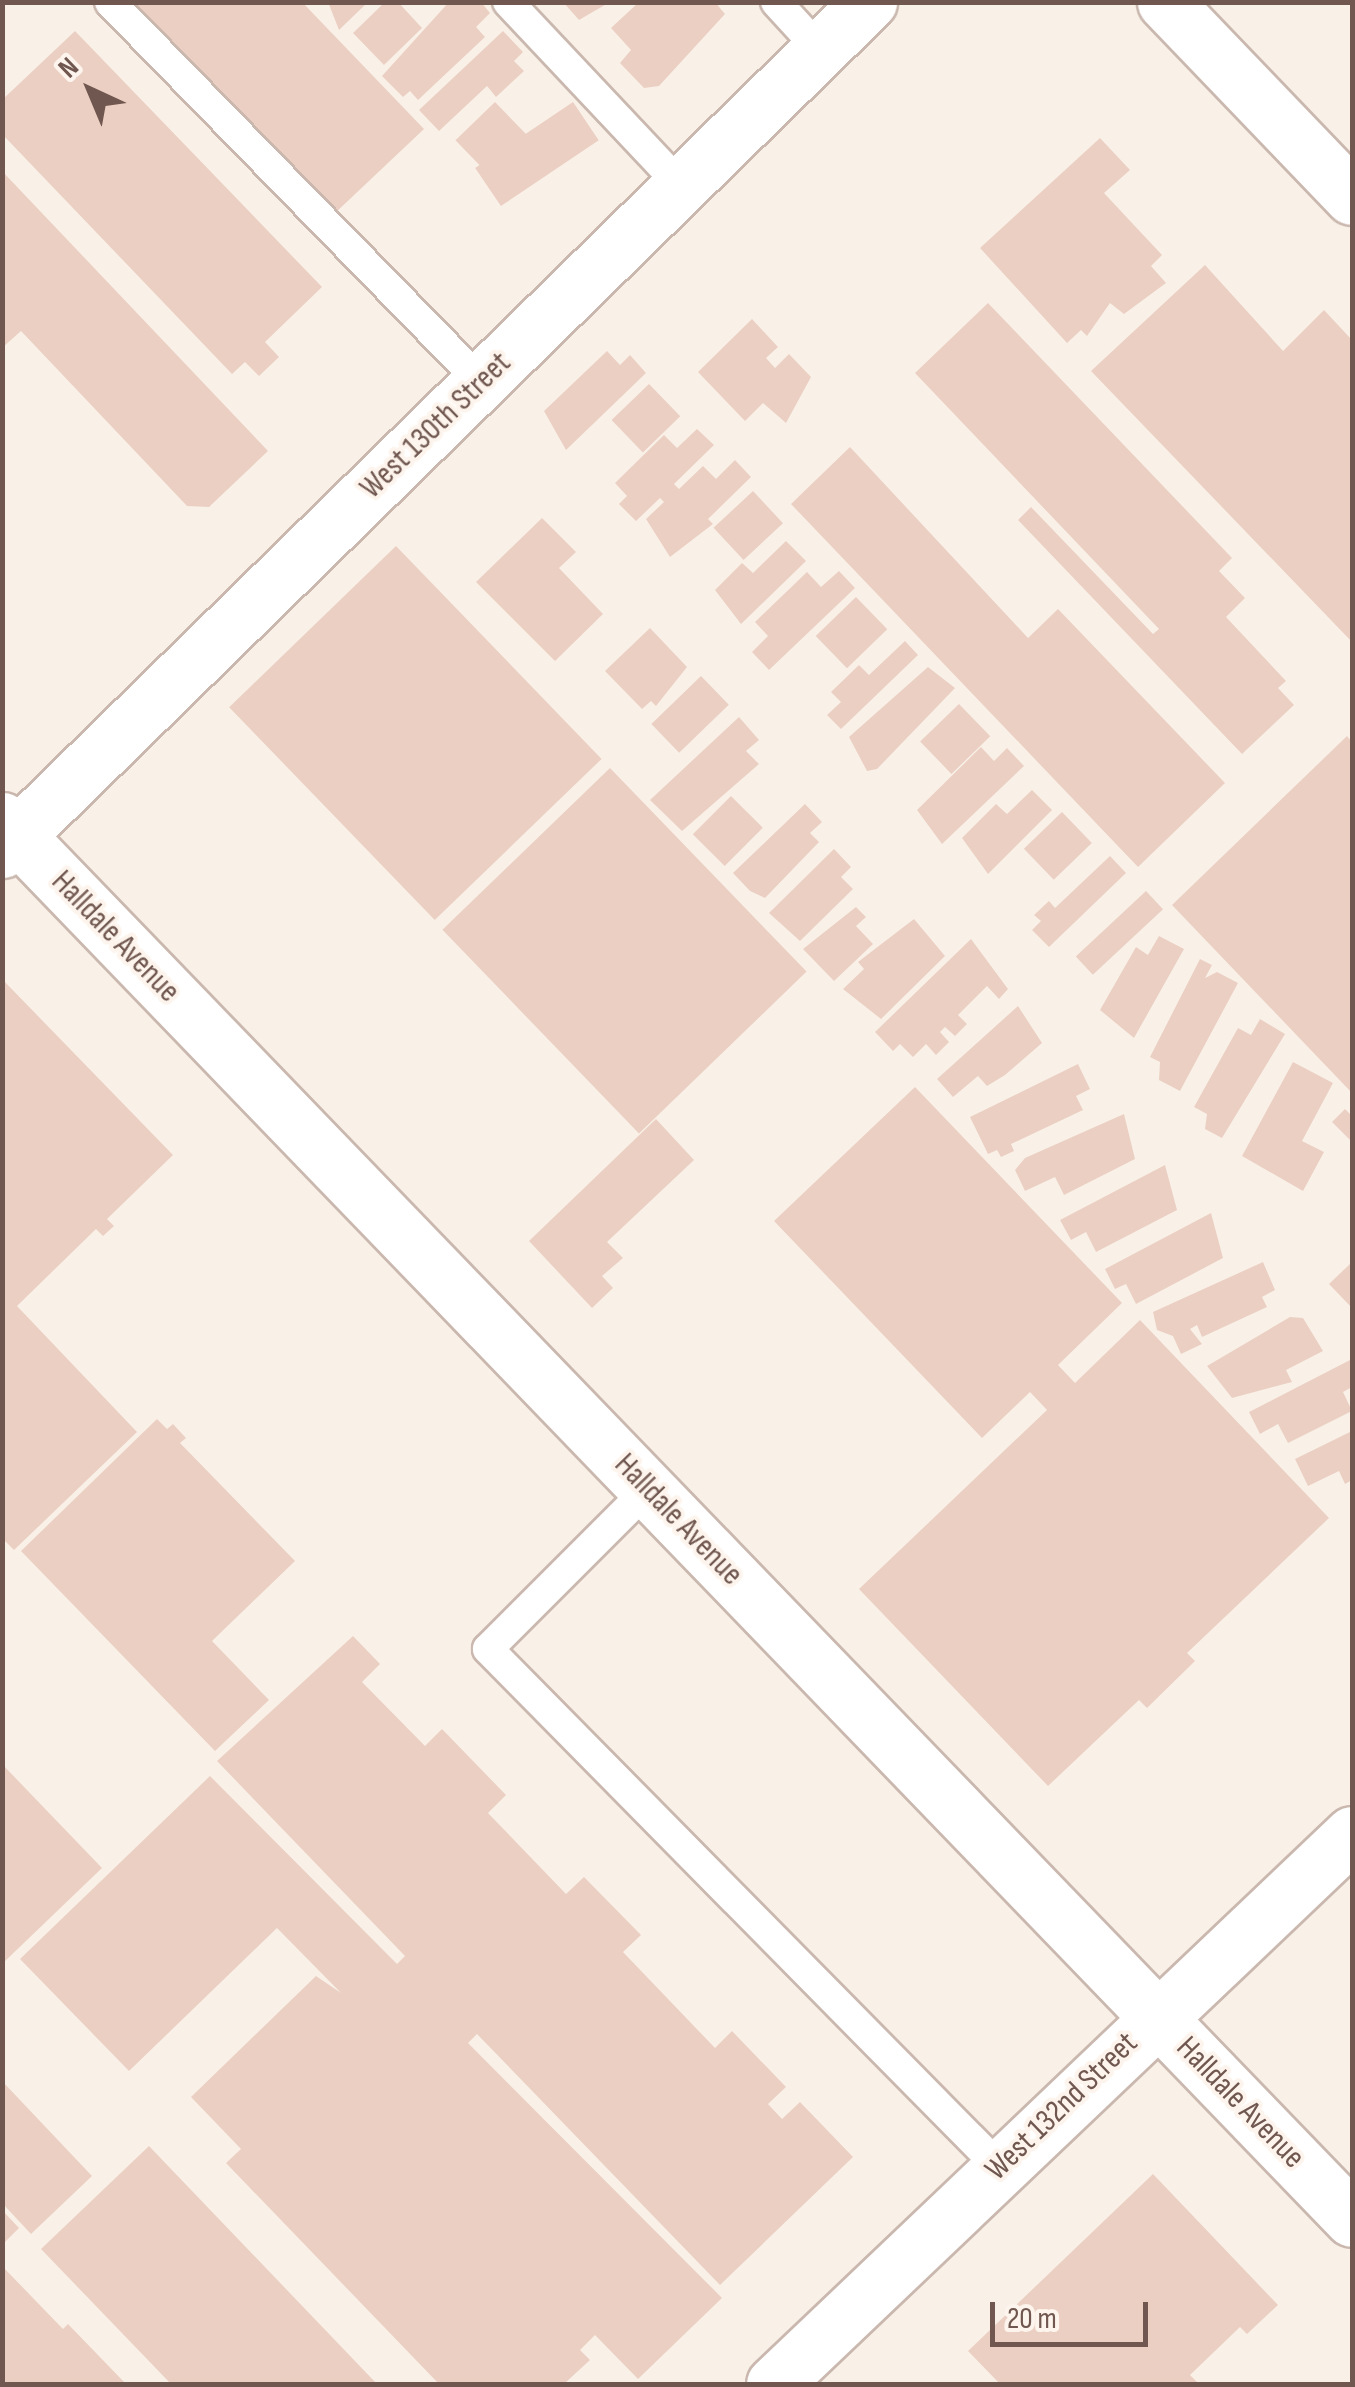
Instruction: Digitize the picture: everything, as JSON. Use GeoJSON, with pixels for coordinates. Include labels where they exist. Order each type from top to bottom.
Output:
{"type":"FeatureCollection","features":[{"type":"Feature","properties":{"kind":"street","name":"West 130th Street"},"geometry":{"type":"LineString","coordinates":[[7,835],[683,188],[869,2]]}},
{"type":"Feature","properties":{"kind":"street"},"geometry":{"type":"LineString","coordinates":[[1165,2],[1352,197]]}},
{"type":"Feature","properties":{"kind":"street","name":"Halldale Avenue"},"geometry":{"type":"LineString","coordinates":[[7,835],[648,1489],[1352,2220]]}},
{"type":"Feature","properties":{"kind":"street","name":"West 132nd Street"},"geometry":{"type":"LineString","coordinates":[[774,2384],[1156,2016],[1352,1834]]}},
{"type":"Feature","properties":{"kind":"lane"},"geometry":{"type":"LineString","coordinates":[[110,2],[481,382]]}},
{"type":"Feature","properties":{"kind":"lane"},"geometry":{"type":"LineString","coordinates":[[508,2],[683,188]]}},
{"type":"Feature","properties":{"kind":"lane"},"geometry":{"type":"LineString","coordinates":[[776,2],[820,50]]}},
{"type":"Feature","properties":{"kind":"lane"},"geometry":{"type":"LineString","coordinates":[[648,1489],[488,1650],[1000,2167]]}},
{"type":"Feature","properties":{"kind":"building"},"geometry":{"type":"Polygon","coordinates":[[[138,2],[302,2],[424,129],[333,215],[132,7],[138,2]]]}},
{"type":"Feature","properties":{"kind":"building"},"geometry":{"type":"Polygon","coordinates":[[[328,2],[368,2],[339,30],[328,2]]]}},
{"type":"Feature","properties":{"kind":"building"},"geometry":{"type":"Polygon","coordinates":[[[385,2],[398,2],[422,28],[384,65],[353,33],[385,2]]]}},
{"type":"Feature","properties":{"kind":"building"},"geometry":{"type":"Polygon","coordinates":[[[449,2],[481,2],[490,13],[476,27],[485,37],[418,100],[410,91],[403,97],[382,76],[449,2]]]}},
{"type":"Feature","properties":{"kind":"building"},"geometry":{"type":"Polygon","coordinates":[[[563,2],[610,2],[579,20],[563,2]]]}},
{"type":"Feature","properties":{"kind":"building"},"geometry":{"type":"Polygon","coordinates":[[[639,2],[715,2],[725,14],[659,86],[644,88],[620,63],[631,50],[611,28],[639,2]]]}},
{"type":"Feature","properties":{"kind":"building"},"geometry":{"type":"Polygon","coordinates":[[[75,31],[322,287],[265,342],[279,357],[259,376],[245,362],[232,374],[2,134],[2,100],[75,31]]]}},
{"type":"Feature","properties":{"kind":"building"},"geometry":{"type":"Polygon","coordinates":[[[503,31],[523,52],[514,61],[524,71],[496,97],[487,86],[439,131],[419,110],[503,31]]]}},
{"type":"Feature","properties":{"kind":"building"},"geometry":{"type":"Polygon","coordinates":[[[495,102],[527,135],[487,173],[455,140],[495,102]]]}},
{"type":"Feature","properties":{"kind":"building"},"geometry":{"type":"Polygon","coordinates":[[[573,102],[599,140],[501,206],[475,168],[573,102]]]}},
{"type":"Feature","properties":{"kind":"building"},"geometry":{"type":"Polygon","coordinates":[[[1100,138],[1130,170],[1104,193],[1162,255],[1151,266],[1166,283],[1124,314],[1110,303],[1087,336],[1081,330],[1067,343],[980,248],[1100,138]]]}},
{"type":"Feature","properties":{"kind":"building"},"geometry":{"type":"Polygon","coordinates":[[[2,171],[268,451],[209,507],[187,506],[21,331],[2,348],[2,171]]]}},
{"type":"Feature","properties":{"kind":"building"},"geometry":{"type":"Polygon","coordinates":[[[1205,265],[1283,351],[1324,310],[1352,340],[1352,642],[1091,371],[1205,265]]]}},
{"type":"Feature","properties":{"kind":"building"},"geometry":{"type":"Polygon","coordinates":[[[988,303],[1232,558],[1219,571],[1245,598],[1226,617],[1286,681],[1278,688],[1294,705],[1242,754],[1018,520],[1031,507],[1153,634],[1159,629],[915,373],[988,303]]]}},
{"type":"Feature","properties":{"kind":"building"},"geometry":{"type":"Polygon","coordinates":[[[752,319],[778,347],[766,358],[775,368],[789,354],[811,377],[786,423],[763,403],[745,421],[698,372],[752,319]]]}},
{"type":"Feature","properties":{"kind":"building"},"geometry":{"type":"Polygon","coordinates":[[[607,351],[620,365],[630,355],[646,373],[566,450],[544,411],[607,351]]]}},
{"type":"Feature","properties":{"kind":"building"},"geometry":{"type":"Polygon","coordinates":[[[649,384],[680,416],[643,452],[612,420],[649,384]]]}},
{"type":"Feature","properties":{"kind":"building"},"geometry":{"type":"Polygon","coordinates":[[[697,429],[714,445],[674,484],[679,489],[703,466],[716,479],[735,460],[751,477],[708,519],[713,524],[670,557],[646,519],[664,502],[660,498],[636,521],[619,504],[627,496],[615,483],[664,435],[677,448],[697,429]]]}},
{"type":"Feature","properties":{"kind":"building"},"geometry":{"type":"Polygon","coordinates":[[[850,447],[1028,638],[1058,609],[1225,783],[1138,867],[791,504],[850,447]]]}},
{"type":"Feature","properties":{"kind":"building"},"geometry":{"type":"Polygon","coordinates":[[[753,491],[783,523],[744,560],[714,528],[753,491]]]}},
{"type":"Feature","properties":{"kind":"building"},"geometry":{"type":"Polygon","coordinates":[[[542,518],[576,552],[559,568],[603,614],[555,661],[476,582],[542,518]]]}},
{"type":"Feature","properties":{"kind":"building"},"geometry":{"type":"Polygon","coordinates":[[[786,541],[806,561],[741,624],[715,590],[742,563],[753,573],[786,541]]]}},
{"type":"Feature","properties":{"kind":"building"},"geometry":{"type":"Polygon","coordinates":[[[396,546],[602,759],[435,920],[229,707],[396,546]]]}},
{"type":"Feature","properties":{"kind":"building"},"geometry":{"type":"Polygon","coordinates":[[[839,571],[855,588],[769,670],[752,652],[768,636],[755,622],[807,572],[821,587],[839,571]]]}},
{"type":"Feature","properties":{"kind":"building"},"geometry":{"type":"Polygon","coordinates":[[[856,597],[887,629],[847,668],[816,636],[856,597]]]}},
{"type":"Feature","properties":{"kind":"building"},"geometry":{"type":"Polygon","coordinates":[[[650,628],[687,667],[656,706],[651,701],[642,709],[605,671],[650,628]]]}},
{"type":"Feature","properties":{"kind":"building"},"geometry":{"type":"Polygon","coordinates":[[[905,641],[918,655],[841,729],[827,715],[841,702],[831,692],[859,665],[869,675],[905,641]]]}},
{"type":"Feature","properties":{"kind":"building"},"geometry":{"type":"Polygon","coordinates":[[[928,667],[955,688],[877,769],[867,771],[849,737],[928,667]]]}},
{"type":"Feature","properties":{"kind":"building"},"geometry":{"type":"Polygon","coordinates":[[[701,676],[729,705],[679,753],[651,724],[701,676]]]}},
{"type":"Feature","properties":{"kind":"building"},"geometry":{"type":"Polygon","coordinates":[[[959,704],[990,736],[951,774],[920,742],[959,704]]]}},
{"type":"Feature","properties":{"kind":"building"},"geometry":{"type":"Polygon","coordinates":[[[739,717],[759,740],[746,751],[759,764],[682,831],[650,800],[739,717]]]}},
{"type":"Feature","properties":{"kind":"building"},"geometry":{"type":"Polygon","coordinates":[[[1347,736],[1352,742],[1352,1093],[1172,905],[1347,736]]]}},
{"type":"Feature","properties":{"kind":"building"},"geometry":{"type":"Polygon","coordinates":[[[981,747],[994,761],[1007,748],[1024,766],[942,844],[917,810],[981,747]]]}},
{"type":"Feature","properties":{"kind":"building"},"geometry":{"type":"Polygon","coordinates":[[[610,768],[807,972],[639,1133],[442,930],[610,768]]]}},
{"type":"Feature","properties":{"kind":"building"},"geometry":{"type":"Polygon","coordinates":[[[1032,790],[1052,810],[988,874],[962,838],[996,804],[1007,814],[1032,790]]]}},
{"type":"Feature","properties":{"kind":"building"},"geometry":{"type":"Polygon","coordinates":[[[731,796],[763,828],[725,866],[693,834],[731,796]]]}},
{"type":"Feature","properties":{"kind":"building"},"geometry":{"type":"Polygon","coordinates":[[[805,804],[822,822],[810,833],[819,842],[765,898],[750,891],[733,873],[805,804]]]}},
{"type":"Feature","properties":{"kind":"building"},"geometry":{"type":"Polygon","coordinates":[[[1062,812],[1092,843],[1054,880],[1024,849],[1062,812]]]}},
{"type":"Feature","properties":{"kind":"building"},"geometry":{"type":"Polygon","coordinates":[[[834,849],[851,867],[841,877],[853,889],[800,941],[769,913],[834,849]]]}},
{"type":"Feature","properties":{"kind":"building"},"geometry":{"type":"Polygon","coordinates":[[[1110,856],[1126,873],[1049,947],[1032,930],[1041,921],[1034,915],[1049,901],[1055,908],[1110,856]]]}},
{"type":"Feature","properties":{"kind":"building"},"geometry":{"type":"Polygon","coordinates":[[[1146,891],[1163,909],[1093,975],[1076,956],[1146,891]]]}},
{"type":"Feature","properties":{"kind":"building"},"geometry":{"type":"Polygon","coordinates":[[[856,907],[866,917],[856,926],[873,944],[834,981],[803,949],[856,907]]]}},
{"type":"Feature","properties":{"kind":"building"},"geometry":{"type":"Polygon","coordinates":[[[914,919],[945,956],[881,1019],[843,989],[864,969],[858,962],[914,919]]]}},
{"type":"Feature","properties":{"kind":"building"},"geometry":{"type":"Polygon","coordinates":[[[1159,936],[1184,949],[1134,1038],[1100,1010],[1136,947],[1148,955],[1159,936]]]}},
{"type":"Feature","properties":{"kind":"building"},"geometry":{"type":"Polygon","coordinates":[[[971,939],[1008,989],[999,999],[987,986],[958,1015],[967,1024],[955,1036],[945,1027],[940,1032],[949,1042],[936,1055],[926,1044],[913,1057],[900,1044],[893,1051],[875,1032],[971,939]]]}},
{"type":"Feature","properties":{"kind":"building"},"geometry":{"type":"Polygon","coordinates":[[[1200,959],[1212,965],[1205,978],[1217,972],[1238,983],[1180,1091],[1159,1080],[1160,1062],[1150,1057],[1200,959]]]}},
{"type":"Feature","properties":{"kind":"building"},"geometry":{"type":"Polygon","coordinates":[[[2,979],[173,1155],[107,1219],[114,1226],[103,1236],[96,1229],[17,1306],[137,1432],[14,1550],[2,1538],[2,979]]]}},
{"type":"Feature","properties":{"kind":"building"},"geometry":{"type":"Polygon","coordinates":[[[1018,1006],[1042,1043],[987,1086],[978,1076],[953,1097],[937,1079],[1018,1006]]]}},
{"type":"Feature","properties":{"kind":"building"},"geometry":{"type":"Polygon","coordinates":[[[1260,1019],[1285,1034],[1222,1138],[1205,1129],[1207,1114],[1194,1107],[1238,1028],[1251,1035],[1260,1019]]]}},
{"type":"Feature","properties":{"kind":"building"},"geometry":{"type":"Polygon","coordinates":[[[1293,1062],[1333,1083],[1302,1141],[1324,1152],[1303,1191],[1242,1156],[1293,1062]]]}},
{"type":"Feature","properties":{"kind":"building"},"geometry":{"type":"Polygon","coordinates":[[[1078,1064],[1090,1089],[1076,1096],[1083,1110],[1011,1144],[1014,1151],[1001,1157],[997,1150],[988,1154],[970,1117],[1078,1064]]]}},
{"type":"Feature","properties":{"kind":"building"},"geometry":{"type":"Polygon","coordinates":[[[915,1087],[1122,1303],[1058,1365],[1075,1383],[1140,1320],[1329,1518],[1187,1653],[1195,1661],[1147,1708],[1139,1700],[1048,1786],[859,1589],[1047,1410],[1030,1392],[982,1438],[774,1221],[915,1087]]]}},
{"type":"Feature","properties":{"kind":"building"},"geometry":{"type":"Polygon","coordinates":[[[1345,1109],[1352,1116],[1352,1142],[1332,1122],[1345,1109]]]}},
{"type":"Feature","properties":{"kind":"building"},"geometry":{"type":"Polygon","coordinates":[[[1124,1114],[1135,1159],[1064,1195],[1055,1177],[1025,1191],[1015,1170],[1025,1158],[1124,1114]]]}},
{"type":"Feature","properties":{"kind":"building"},"geometry":{"type":"Polygon","coordinates":[[[656,1119],[694,1160],[607,1242],[623,1258],[602,1276],[613,1288],[592,1308],[529,1241],[656,1119]]]}},
{"type":"Feature","properties":{"kind":"building"},"geometry":{"type":"Polygon","coordinates":[[[1165,1165],[1177,1210],[1096,1252],[1086,1232],[1071,1240],[1060,1220],[1165,1165]]]}},
{"type":"Feature","properties":{"kind":"building"},"geometry":{"type":"Polygon","coordinates":[[[1211,1213],[1223,1258],[1136,1304],[1126,1284],[1115,1289],[1105,1269],[1211,1213]]]}},
{"type":"Feature","properties":{"kind":"building"},"geometry":{"type":"Polygon","coordinates":[[[1263,1262],[1275,1290],[1262,1297],[1267,1307],[1202,1337],[1197,1325],[1190,1329],[1202,1344],[1181,1354],[1173,1336],[1157,1330],[1153,1312],[1263,1262]]]}},
{"type":"Feature","properties":{"kind":"building"},"geometry":{"type":"Polygon","coordinates":[[[1352,1262],[1352,1308],[1329,1284],[1352,1262]]]}},
{"type":"Feature","properties":{"kind":"building"},"geometry":{"type":"Polygon","coordinates":[[[1290,1317],[1303,1318],[1323,1351],[1286,1370],[1292,1382],[1232,1398],[1207,1366],[1290,1317]]]}},
{"type":"Feature","properties":{"kind":"building"},"geometry":{"type":"Polygon","coordinates":[[[1352,1359],[1352,1387],[1343,1392],[1352,1411],[1288,1443],[1278,1424],[1260,1434],[1249,1412],[1352,1359]]]}},
{"type":"Feature","properties":{"kind":"building"},"geometry":{"type":"Polygon","coordinates":[[[157,1419],[167,1429],[173,1424],[186,1438],[180,1443],[295,1561],[212,1641],[269,1700],[215,1751],[21,1551],[157,1419]]]}},
{"type":"Feature","properties":{"kind":"building"},"geometry":{"type":"Polygon","coordinates":[[[1352,1431],[1352,1480],[1345,1484],[1339,1471],[1308,1486],[1295,1459],[1352,1431]]]}},
{"type":"Feature","properties":{"kind":"building"},"geometry":{"type":"Polygon","coordinates":[[[353,1636],[380,1664],[362,1682],[425,1746],[442,1729],[506,1795],[488,1813],[566,1894],[584,1877],[641,1935],[623,1952],[715,2048],[732,2031],[786,2087],[768,2104],[782,2119],[800,2102],[853,2157],[720,2285],[477,2034],[468,2043],[722,2298],[638,2379],[595,2335],[580,2350],[590,2360],[564,2384],[439,2384],[226,2163],[241,2149],[191,2097],[316,1976],[341,1993],[277,1928],[129,2071],[20,1959],[210,1776],[397,1964],[405,1956],[217,1761],[353,1636]]]}},
{"type":"Feature","properties":{"kind":"building"},"geometry":{"type":"Polygon","coordinates":[[[2,1764],[102,1868],[2,1964],[2,1764]]]}},
{"type":"Feature","properties":{"kind":"building"},"geometry":{"type":"Polygon","coordinates":[[[2,2081],[92,2176],[31,2234],[2,2203],[2,2081]]]}},
{"type":"Feature","properties":{"kind":"building"},"geometry":{"type":"Polygon","coordinates":[[[149,2146],[377,2384],[171,2384],[41,2249],[149,2146]]]}},
{"type":"Feature","properties":{"kind":"building"},"geometry":{"type":"Polygon","coordinates":[[[1153,2174],[1278,2305],[1247,2334],[1240,2327],[1190,2375],[1199,2384],[1000,2384],[968,2351],[1153,2174]]]}},
{"type":"Feature","properties":{"kind":"building"},"geometry":{"type":"Polygon","coordinates":[[[3,2211],[19,2228],[3,2244],[3,2211]]]}},
{"type":"Feature","properties":{"kind":"building"},"geometry":{"type":"Polygon","coordinates":[[[2,2266],[63,2329],[68,2324],[126,2384],[2,2384],[2,2266]]]}}]}
